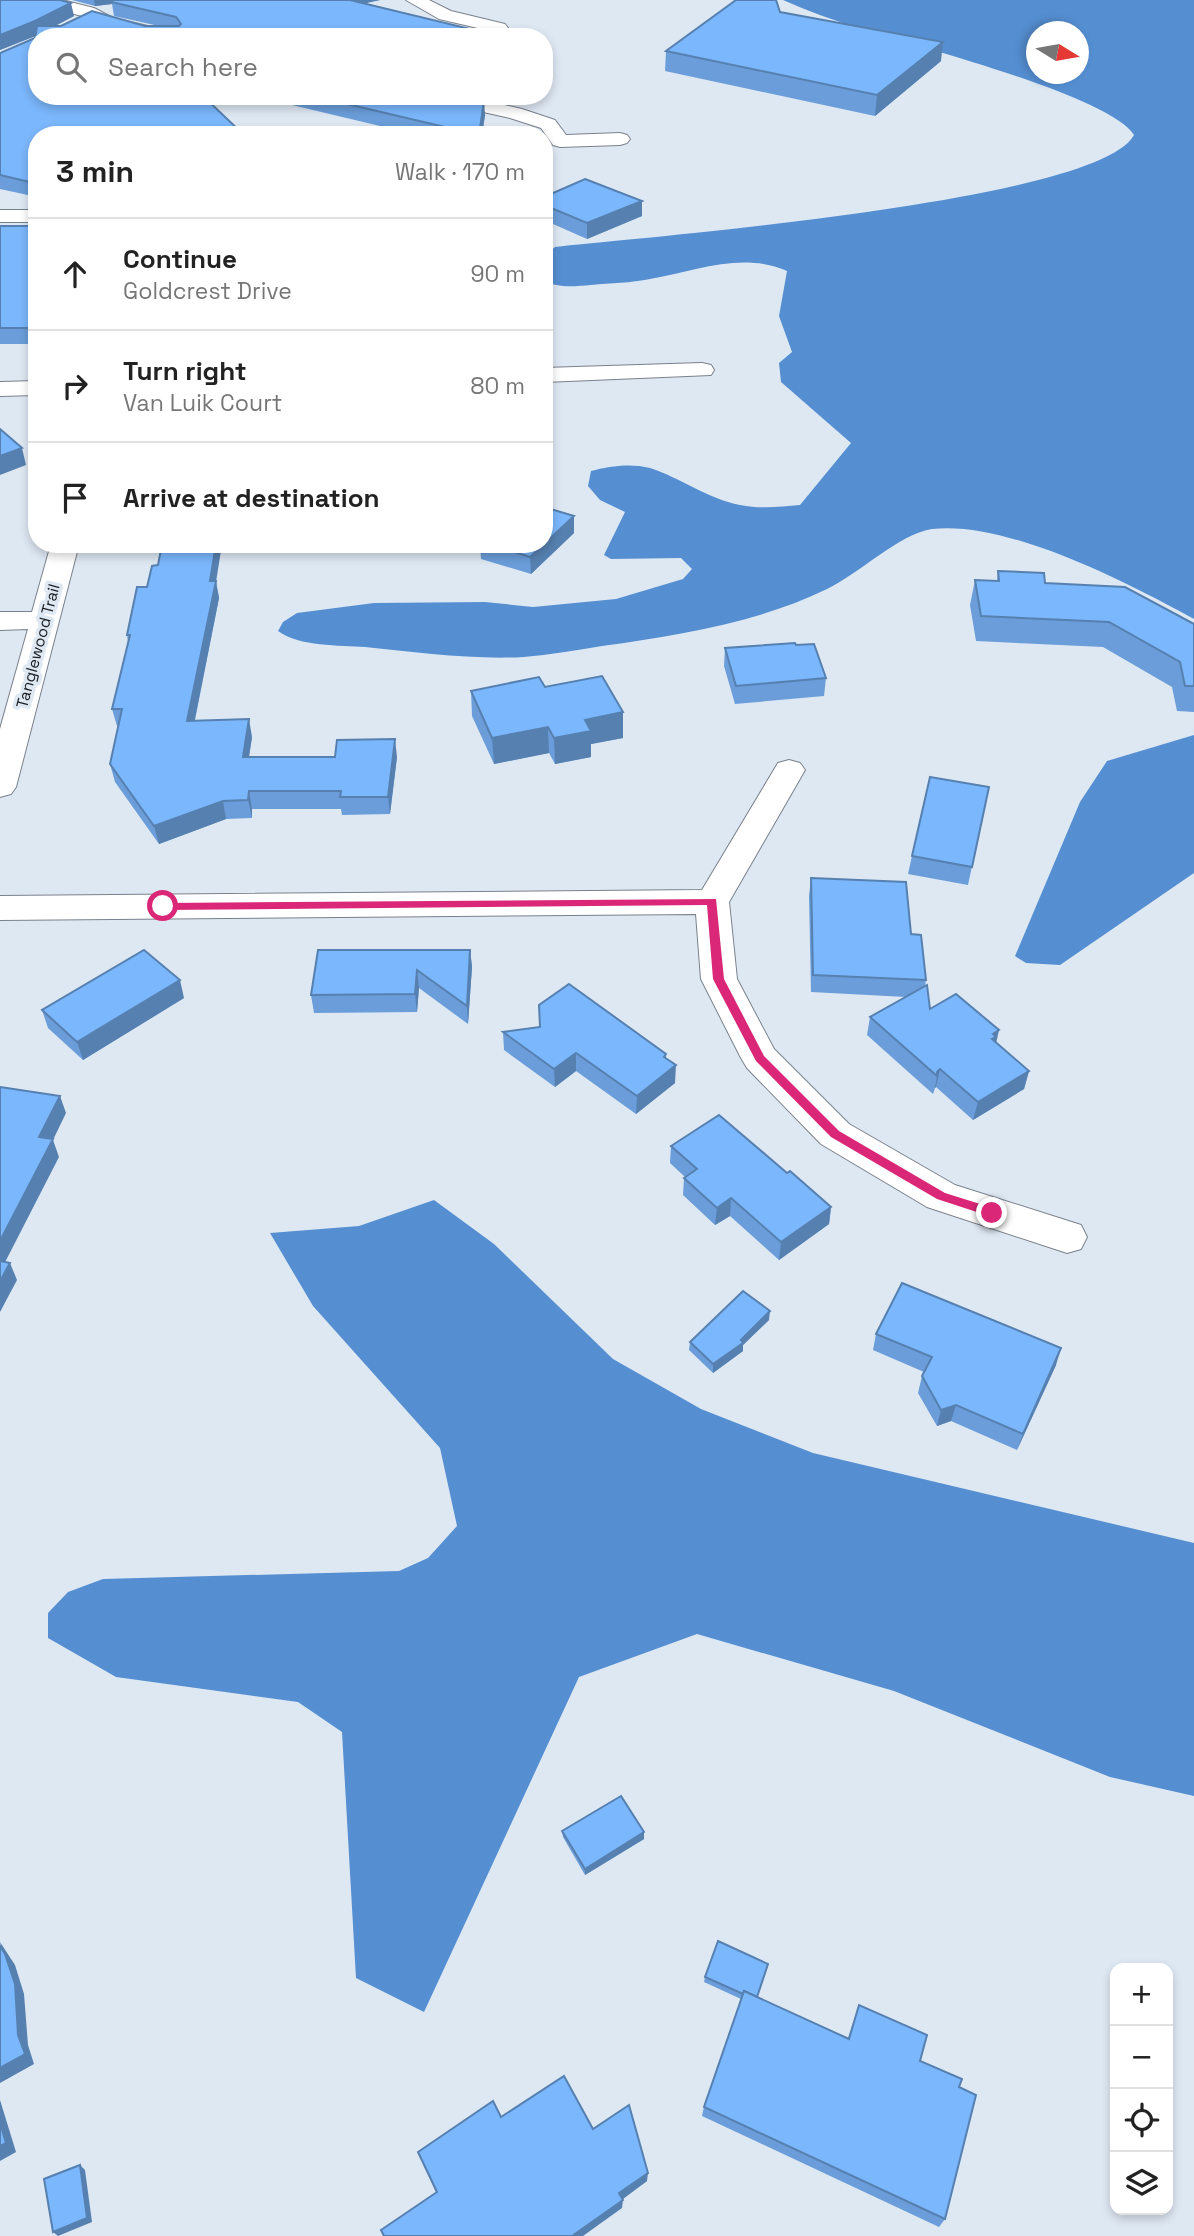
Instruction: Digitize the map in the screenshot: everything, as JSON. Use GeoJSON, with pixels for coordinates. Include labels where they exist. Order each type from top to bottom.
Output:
{"type":"FeatureCollection","features":[{"type":"Feature","properties":{"kind":"street"},"geometry":{"type":"LineString","coordinates":[[42,0],[138,28]]}},
{"type":"Feature","properties":{"kind":"street"},"geometry":{"type":"LineString","coordinates":[[415,0],[445,15],[499,28]]}},
{"type":"Feature","properties":{"kind":"street"},"geometry":{"type":"LineString","coordinates":[[70,27],[117,5]]}},
{"type":"Feature","properties":{"kind":"street"},"geometry":{"type":"LineString","coordinates":[[478,105],[515,113],[549,126]]}},
{"type":"Feature","properties":{"kind":"street"},"geometry":{"type":"LineString","coordinates":[[553,132],[559,141]]}},
{"type":"Feature","properties":{"kind":"street"},"geometry":{"type":"LineString","coordinates":[[553,147],[559,141],[620,139]]}},
{"type":"Feature","properties":{"kind":"street"},"geometry":{"type":"LineString","coordinates":[[0,216],[28,216]]}},
{"type":"Feature","properties":{"kind":"street"},"geometry":{"type":"LineString","coordinates":[[553,375],[702,370]]}},
{"type":"Feature","properties":{"kind":"street"},"geometry":{"type":"LineString","coordinates":[[0,390],[28,388]]}},
{"type":"Feature","properties":{"kind":"street","name":"Tanglewood Trail"},"geometry":{"type":"LineString","coordinates":[[0,788],[63,553]]}},
{"type":"Feature","properties":{"kind":"street"},"geometry":{"type":"LineString","coordinates":[[0,621],[45,620]]}},
{"type":"Feature","properties":{"kind":"street"},"geometry":{"type":"LineString","coordinates":[[789,770],[712,902],[719,979],[760,1058],[835,1134],[941,1196],[1067,1237]]}},
{"type":"Feature","properties":{"kind":"street"},"geometry":{"type":"LineString","coordinates":[[0,908],[712,902]]}},
{"type":"Feature","properties":{"kind":"water"},"geometry":{"type":"Polygon","coordinates":[[[783,0],[1194,0],[1194,619],[1102,572],[1030,544],[995,534],[962,529],[932,529],[907,538],[839,583],[800,601],[717,626],[631,642],[505,658],[320,644],[297,640],[278,631],[283,622],[297,613],[374,603],[485,602],[533,607],[616,599],[683,579],[692,569],[681,558],[611,559],[604,555],[625,512],[600,500],[588,486],[591,471],[620,466],[643,466],[740,505],[800,505],[851,443],[781,382],[779,363],[792,352],[779,316],[787,271],[753,263],[719,264],[636,281],[561,286],[553,284],[555,247],[768,225],[959,197],[1041,179],[1102,159],[1134,135],[1117,120],[1088,104],[1039,84],[1089,84],[1089,21],[1026,21],[1026,80],[849,25],[783,0]]]}},
{"type":"Feature","properties":{"kind":"water"},"geometry":{"type":"Polygon","coordinates":[[[1194,735],[1194,873],[1060,965],[1026,963],[1015,956],[1080,802],[1107,761],[1194,735]]]}},
{"type":"Feature","properties":{"kind":"water"},"geometry":{"type":"Polygon","coordinates":[[[434,1200],[494,1244],[613,1359],[701,1409],[813,1453],[1194,1543],[1194,1796],[1110,1777],[894,1691],[697,1634],[579,1677],[424,2012],[356,1978],[342,1732],[298,1702],[116,1677],[48,1638],[48,1613],[68,1592],[103,1579],[399,1571],[428,1558],[457,1526],[440,1448],[313,1306],[270,1233],[359,1226],[434,1200]]]}},
{"type":"Feature","properties":{"kind":"building"},"geometry":{"type":"Polygon","coordinates":[[[0,0],[60,0],[71,3],[0,35],[0,0]]]}},
{"type":"Feature","properties":{"kind":"building"},"geometry":{"type":"Polygon","coordinates":[[[350,0],[466,28],[37,28],[61,26],[92,11],[145,26],[181,24],[176,17],[111,2],[350,0]]]}},
{"type":"Feature","properties":{"kind":"building"},"geometry":{"type":"Polygon","coordinates":[[[736,0],[776,0],[780,12],[943,42],[877,95],[666,51],[736,0]]]}},
{"type":"Feature","properties":{"kind":"building"},"geometry":{"type":"Polygon","coordinates":[[[28,41],[28,105],[212,105],[235,126],[28,126],[28,182],[0,175],[0,53],[28,41]]]}},
{"type":"Feature","properties":{"kind":"building"},"geometry":{"type":"Polygon","coordinates":[[[351,105],[483,105],[480,126],[441,126],[351,105]]]}},
{"type":"Feature","properties":{"kind":"building"},"geometry":{"type":"Polygon","coordinates":[[[585,179],[642,201],[587,223],[553,209],[553,193],[585,179]]]}},
{"type":"Feature","properties":{"kind":"building"},"geometry":{"type":"Polygon","coordinates":[[[0,226],[28,226],[28,328],[0,328],[0,226]]]}},
{"type":"Feature","properties":{"kind":"building"},"geometry":{"type":"Polygon","coordinates":[[[0,429],[22,448],[0,456],[0,429]]]}},
{"type":"Feature","properties":{"kind":"building"},"geometry":{"type":"Polygon","coordinates":[[[553,510],[574,516],[553,536],[553,510]]]}},
{"type":"Feature","properties":{"kind":"building"},"geometry":{"type":"Polygon","coordinates":[[[160,553],[215,553],[210,581],[216,581],[187,721],[249,719],[243,757],[335,757],[337,740],[395,739],[388,797],[340,797],[341,791],[249,791],[248,800],[223,801],[154,826],[110,764],[122,709],[112,709],[130,635],[127,635],[137,587],[147,587],[152,566],[158,565],[160,553]]]}},
{"type":"Feature","properties":{"kind":"building"},"geometry":{"type":"Polygon","coordinates":[[[517,553],[534,553],[530,557],[517,553]]]}},
{"type":"Feature","properties":{"kind":"building"},"geometry":{"type":"Polygon","coordinates":[[[998,571],[1044,573],[1045,583],[1125,587],[1194,624],[1194,686],[1185,686],[1180,662],[1109,622],[981,616],[975,580],[999,581],[998,571]]]}},
{"type":"Feature","properties":{"kind":"building"},"geometry":{"type":"Polygon","coordinates":[[[814,644],[826,678],[736,686],[725,648],[814,644]]]}},
{"type":"Feature","properties":{"kind":"building"},"geometry":{"type":"Polygon","coordinates":[[[602,676],[623,712],[585,720],[591,731],[554,738],[548,727],[492,738],[471,691],[539,677],[545,687],[602,676]]]}},
{"type":"Feature","properties":{"kind":"building"},"geometry":{"type":"Polygon","coordinates":[[[930,777],[989,787],[972,867],[912,856],[930,777]]]}},
{"type":"Feature","properties":{"kind":"building"},"geometry":{"type":"Polygon","coordinates":[[[811,878],[906,882],[911,934],[921,935],[926,980],[813,975],[811,878]]]}},
{"type":"Feature","properties":{"kind":"building"},"geometry":{"type":"Polygon","coordinates":[[[144,950],[180,980],[77,1042],[42,1010],[144,950]]]}},
{"type":"Feature","properties":{"kind":"building"},"geometry":{"type":"Polygon","coordinates":[[[318,950],[470,950],[467,1006],[417,970],[415,994],[311,995],[318,950]]]}},
{"type":"Feature","properties":{"kind":"building"},"geometry":{"type":"Polygon","coordinates":[[[569,984],[666,1054],[664,1057],[676,1065],[637,1096],[576,1053],[554,1069],[503,1032],[540,1027],[539,1005],[569,984]]]}},
{"type":"Feature","properties":{"kind":"building"},"geometry":{"type":"Polygon","coordinates":[[[927,985],[930,1009],[956,994],[999,1030],[993,1034],[996,1037],[992,1039],[1029,1071],[978,1102],[940,1069],[937,1076],[870,1017],[927,985]]]}},
{"type":"Feature","properties":{"kind":"building"},"geometry":{"type":"Polygon","coordinates":[[[0,1087],[60,1096],[39,1137],[53,1139],[0,1241],[0,1087]]]}},
{"type":"Feature","properties":{"kind":"building"},"geometry":{"type":"Polygon","coordinates":[[[719,1115],[831,1207],[781,1242],[731,1198],[717,1208],[684,1178],[697,1169],[671,1146],[719,1115]]]}},
{"type":"Feature","properties":{"kind":"building"},"geometry":{"type":"Polygon","coordinates":[[[0,1261],[10,1263],[0,1281],[0,1261]]]}},
{"type":"Feature","properties":{"kind":"building"},"geometry":{"type":"Polygon","coordinates":[[[902,1283],[1061,1348],[1023,1434],[956,1405],[941,1410],[922,1376],[932,1357],[876,1334],[902,1283]]]}},
{"type":"Feature","properties":{"kind":"building"},"geometry":{"type":"Polygon","coordinates":[[[743,1291],[770,1311],[741,1340],[743,1343],[713,1364],[690,1342],[743,1291]]]}},
{"type":"Feature","properties":{"kind":"building"},"geometry":{"type":"Polygon","coordinates":[[[621,1796],[644,1832],[585,1869],[562,1831],[621,1796]]]}},
{"type":"Feature","properties":{"kind":"building"},"geometry":{"type":"Polygon","coordinates":[[[718,1941],[768,1964],[757,1997],[744,1991],[743,1994],[705,1977],[718,1941]]]}},
{"type":"Feature","properties":{"kind":"building"},"geometry":{"type":"Polygon","coordinates":[[[0,1946],[15,1984],[18,2035],[25,2054],[0,2068],[0,1946]]]}},
{"type":"Feature","properties":{"kind":"building"},"geometry":{"type":"Polygon","coordinates":[[[744,1991],[849,2039],[859,2005],[927,2035],[920,2061],[962,2079],[959,2087],[976,2095],[945,2219],[704,2107],[744,1991]]]}},
{"type":"Feature","properties":{"kind":"building"},"geometry":{"type":"Polygon","coordinates":[[[564,2076],[593,2129],[629,2105],[648,2173],[619,2193],[623,2200],[572,2236],[384,2236],[381,2230],[437,2192],[418,2152],[493,2101],[501,2117],[564,2076]]]}},
{"type":"Feature","properties":{"kind":"building"},"geometry":{"type":"Polygon","coordinates":[[[0,2123],[6,2143],[0,2146],[0,2123]]]}},
{"type":"Feature","properties":{"kind":"building"},"geometry":{"type":"Polygon","coordinates":[[[80,2165],[87,2218],[53,2232],[44,2179],[80,2165]]]}},
{"type":"Feature","properties":{"kind":"route"},"geometry":{"type":"LineString","coordinates":[[163,906],[712,902],[719,979],[760,1058],[835,1134],[941,1196],[992,1213]]}}]}
